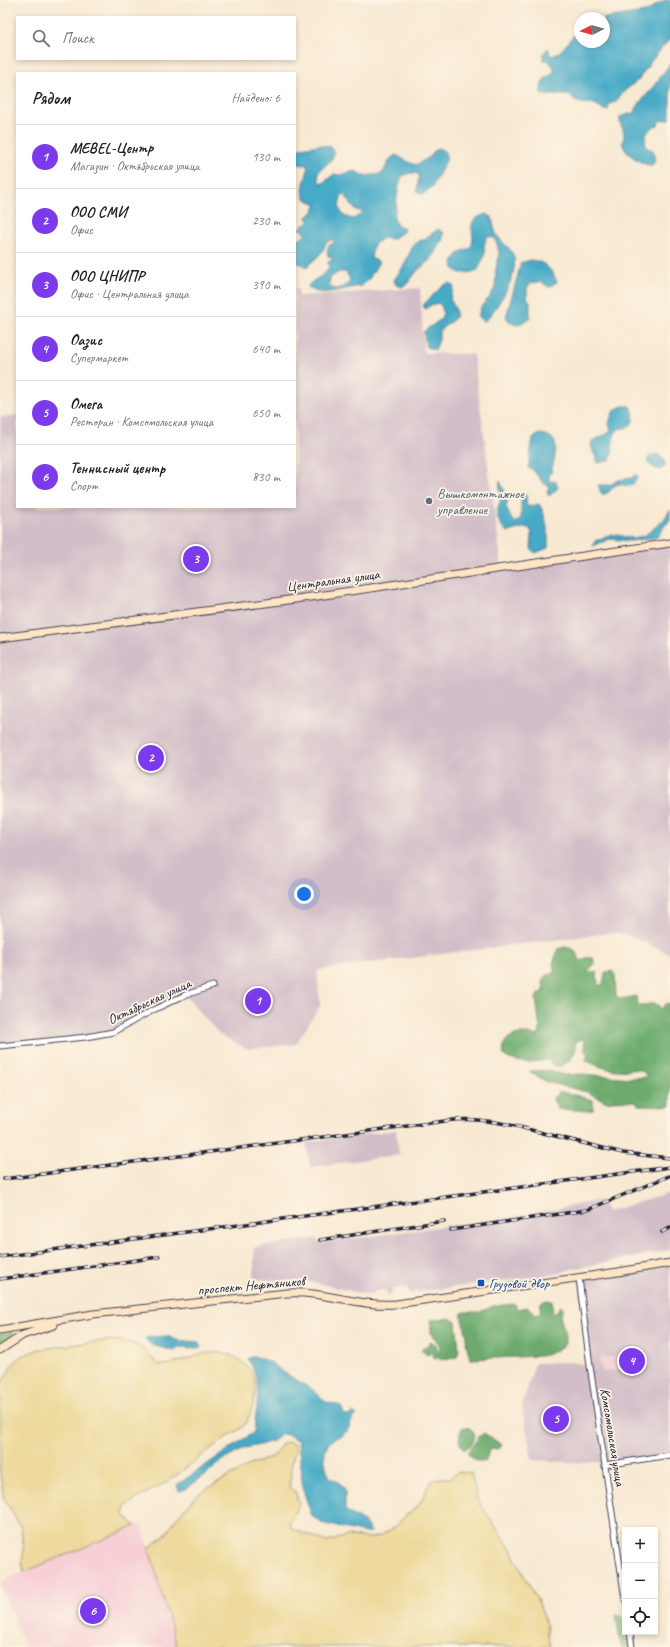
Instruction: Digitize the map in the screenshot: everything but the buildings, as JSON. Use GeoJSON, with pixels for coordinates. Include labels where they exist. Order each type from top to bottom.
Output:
{"type":"FeatureCollection","features":[{"type":"Feature","properties":{"kind":"main road","name":"Центральная улица"},"geometry":{"type":"LineString","coordinates":[[0,638],[303,598],[670,543]]}},
{"type":"Feature","properties":{"kind":"main road","name":"проспект Нефтяников"},"geometry":{"type":"LineString","coordinates":[[0,1330],[93,1314],[300,1292],[322,1294],[363,1303],[385,1304],[579,1278],[670,1263]]}},
{"type":"Feature","properties":{"kind":"main road"},"geometry":{"type":"LineString","coordinates":[[0,1350],[15,1339],[33,1331],[93,1314]]}},
{"type":"Feature","properties":{"kind":"street","name":"Октябрьская улица"},"geometry":{"type":"LineString","coordinates":[[0,1046],[86,1037],[113,1032],[155,1009],[185,995],[213,986]]}},
{"type":"Feature","properties":{"kind":"street","name":"Комсомольская улица"},"geometry":{"type":"LineString","coordinates":[[579,1278],[622,1579]]}},
{"type":"Feature","properties":{"kind":"street"},"geometry":{"type":"LineString","coordinates":[[605,1464],[670,1455]]}},
{"type":"Feature","properties":{"kind":"street"},"geometry":{"type":"LineString","coordinates":[[630,1635],[632,1647]]}},
{"type":"Feature","properties":{"kind":"shaded area"},"geometry":{"type":"Polygon","coordinates":[[[420,288],[424,353],[473,354],[502,568],[670,543],[670,954],[628,935],[608,933],[317,970],[320,1006],[296,1044],[248,1049],[220,1035],[185,995],[113,1032],[0,1046],[0,417],[16,415],[16,508],[296,508],[296,289],[298,289],[299,296],[420,288]]]}},
{"type":"Feature","properties":{"kind":"shaded area"},"geometry":{"type":"Polygon","coordinates":[[[396,1130],[399,1155],[310,1167],[306,1142],[396,1130]]]}},
{"type":"Feature","properties":{"kind":"shaded area","name":"Грузовой двор"},"geometry":{"type":"Polygon","coordinates":[[[670,1193],[670,1250],[572,1269],[557,1274],[409,1293],[406,1288],[392,1289],[392,1295],[387,1295],[386,1290],[375,1291],[370,1295],[305,1281],[254,1278],[254,1247],[317,1238],[318,1241],[323,1243],[531,1214],[601,1200],[607,1212],[670,1193]]]}},
{"type":"Feature","properties":{"kind":"shaded area"},"geometry":{"type":"Polygon","coordinates":[[[670,1263],[670,1455],[605,1465],[596,1462],[584,1463],[532,1460],[522,1406],[535,1363],[570,1362],[590,1366],[579,1278],[670,1263]],[[649,1354],[600,1358],[602,1372],[650,1366],[649,1354]]]}},
{"type":"Feature","properties":{"kind":"shaded area"},"geometry":{"type":"Polygon","coordinates":[[[649,1354],[650,1366],[601,1372],[600,1358],[649,1354]]]}},
{"type":"Feature","properties":{"kind":"shaded area"},"geometry":{"type":"Polygon","coordinates":[[[142,1524],[177,1647],[25,1647],[0,1582],[142,1524]]]}},
{"type":"Feature","properties":{"kind":"green space"},"geometry":{"type":"Polygon","coordinates":[[[564,947],[574,950],[582,961],[588,957],[593,958],[595,964],[587,971],[597,972],[598,986],[603,984],[606,972],[612,971],[615,975],[616,996],[620,999],[636,996],[637,1004],[640,1006],[655,1004],[660,1006],[662,1009],[665,1004],[670,1003],[670,1106],[638,1105],[637,1102],[634,1101],[607,1102],[587,1092],[547,1082],[530,1072],[550,1070],[565,1075],[581,1074],[632,1078],[647,1077],[645,1073],[641,1071],[613,1070],[588,1062],[586,1060],[587,1056],[589,1056],[585,1051],[584,1041],[581,1039],[574,1044],[576,1046],[575,1051],[569,1061],[560,1066],[551,1064],[547,1060],[525,1062],[509,1059],[504,1056],[503,1049],[505,1043],[513,1036],[525,1034],[538,1036],[540,1031],[536,998],[539,993],[544,992],[543,980],[545,976],[552,974],[555,971],[553,964],[558,949],[564,947]]]}},
{"type":"Feature","properties":{"kind":"green space"},"geometry":{"type":"Polygon","coordinates":[[[563,1092],[593,1100],[593,1110],[558,1109],[553,1098],[558,1093],[563,1092]]]}},
{"type":"Feature","properties":{"kind":"green space"},"geometry":{"type":"Polygon","coordinates":[[[547,1300],[552,1301],[553,1314],[555,1314],[560,1306],[563,1307],[563,1311],[560,1315],[565,1334],[565,1344],[554,1352],[540,1356],[470,1359],[466,1342],[467,1336],[461,1314],[464,1312],[480,1312],[493,1306],[515,1304],[517,1309],[525,1307],[529,1308],[536,1315],[540,1312],[541,1302],[547,1300]]]}},
{"type":"Feature","properties":{"kind":"green space"},"geometry":{"type":"Polygon","coordinates":[[[450,1318],[456,1322],[459,1349],[457,1357],[442,1359],[434,1358],[433,1352],[427,1355],[421,1350],[431,1342],[436,1345],[438,1350],[441,1350],[437,1340],[431,1333],[431,1320],[450,1318]]]}},
{"type":"Feature","properties":{"kind":"green space"},"geometry":{"type":"Polygon","coordinates":[[[13,1333],[12,1336],[0,1344],[0,1334],[13,1333]]]}},
{"type":"Feature","properties":{"kind":"green space"},"geometry":{"type":"Polygon","coordinates":[[[463,1427],[470,1428],[475,1435],[471,1444],[464,1450],[459,1438],[463,1427]]]}},
{"type":"Feature","properties":{"kind":"green space"},"geometry":{"type":"Polygon","coordinates":[[[484,1433],[502,1445],[499,1449],[491,1448],[485,1461],[476,1461],[467,1453],[479,1437],[484,1433]]]}},
{"type":"Feature","properties":{"kind":"green space"},"geometry":{"type":"Polygon","coordinates":[[[616,1615],[622,1617],[622,1635],[625,1635],[627,1647],[621,1647],[616,1615]]]}},
{"type":"Feature","properties":{"kind":"sand"},"geometry":{"type":"Polygon","coordinates":[[[110,1340],[126,1342],[137,1346],[147,1353],[158,1365],[166,1365],[199,1355],[215,1352],[223,1353],[240,1360],[247,1366],[254,1378],[255,1391],[251,1412],[242,1428],[209,1450],[180,1473],[126,1506],[124,1516],[136,1526],[24,1572],[22,1562],[24,1550],[21,1528],[4,1498],[0,1476],[0,1387],[12,1365],[22,1356],[40,1349],[110,1340]]]}},
{"type":"Feature","properties":{"kind":"sand"},"geometry":{"type":"Polygon","coordinates":[[[287,1442],[295,1445],[296,1450],[291,1464],[292,1474],[289,1483],[292,1490],[296,1493],[299,1504],[289,1523],[293,1529],[327,1542],[348,1536],[370,1538],[380,1536],[395,1527],[405,1516],[414,1510],[421,1502],[432,1481],[440,1478],[450,1478],[458,1472],[471,1473],[477,1498],[511,1549],[539,1603],[546,1624],[550,1647],[177,1647],[149,1548],[165,1535],[178,1516],[198,1494],[250,1465],[274,1456],[282,1444],[287,1442]]]}},
{"type":"Feature","properties":{"kind":"water"},"geometry":{"type":"Polygon","coordinates":[[[665,0],[670,0],[670,39],[652,60],[638,80],[621,94],[616,102],[609,104],[608,110],[594,104],[578,102],[570,95],[544,95],[541,93],[543,82],[555,69],[548,60],[543,60],[543,54],[547,49],[549,49],[550,55],[552,56],[556,54],[574,35],[574,48],[610,48],[610,17],[645,12],[665,0]]]}},
{"type":"Feature","properties":{"kind":"water"},"geometry":{"type":"Polygon","coordinates":[[[670,64],[670,119],[659,121],[658,125],[651,129],[647,134],[645,140],[647,148],[653,150],[655,161],[652,165],[644,164],[631,156],[624,148],[624,134],[620,117],[632,113],[636,109],[670,64]]]}},
{"type":"Feature","properties":{"kind":"water"},"geometry":{"type":"Polygon","coordinates":[[[319,145],[331,147],[334,153],[332,159],[318,173],[319,182],[323,183],[334,174],[340,175],[355,171],[364,176],[382,174],[391,158],[396,155],[416,165],[430,157],[435,150],[439,148],[445,152],[447,159],[432,187],[422,195],[417,191],[419,174],[411,173],[402,176],[399,185],[394,217],[397,226],[403,227],[404,231],[393,239],[382,238],[373,246],[371,258],[379,262],[369,279],[362,286],[326,292],[319,292],[308,287],[309,284],[326,272],[329,268],[328,262],[334,259],[328,256],[327,250],[329,245],[334,243],[333,240],[326,243],[323,251],[307,267],[296,263],[296,238],[300,239],[305,235],[303,230],[299,229],[308,223],[309,219],[306,218],[314,210],[317,204],[305,199],[303,194],[308,169],[307,165],[296,164],[296,149],[319,145]],[[344,194],[341,196],[339,208],[344,216],[353,219],[363,212],[354,208],[344,194]],[[339,272],[331,277],[329,282],[330,286],[335,289],[347,284],[350,280],[346,272],[339,272]]]}},
{"type":"Feature","properties":{"kind":"water"},"geometry":{"type":"Polygon","coordinates":[[[486,214],[492,217],[496,233],[513,254],[515,262],[511,280],[501,300],[484,322],[478,317],[481,306],[489,298],[495,288],[499,253],[497,244],[493,237],[488,236],[485,244],[484,258],[476,272],[460,273],[454,269],[453,261],[459,253],[471,246],[473,239],[473,223],[479,217],[486,214]]]}},
{"type":"Feature","properties":{"kind":"water"},"geometry":{"type":"Polygon","coordinates":[[[438,229],[444,233],[442,241],[431,259],[418,270],[407,284],[402,287],[396,285],[394,280],[403,267],[414,244],[426,238],[438,229]]]}},
{"type":"Feature","properties":{"kind":"water"},"geometry":{"type":"Polygon","coordinates":[[[530,260],[540,262],[547,266],[557,282],[549,287],[541,282],[531,283],[527,288],[527,297],[530,302],[530,319],[516,325],[510,322],[506,317],[521,263],[530,260]]]}},
{"type":"Feature","properties":{"kind":"water"},"geometry":{"type":"Polygon","coordinates":[[[450,283],[454,287],[450,299],[456,311],[456,315],[452,321],[439,331],[439,340],[435,350],[426,347],[424,331],[440,320],[443,315],[442,307],[438,303],[425,309],[423,305],[442,286],[450,283]]]}},
{"type":"Feature","properties":{"kind":"water"},"geometry":{"type":"Polygon","coordinates":[[[630,406],[634,418],[633,422],[628,427],[620,428],[614,435],[610,460],[598,463],[591,446],[592,441],[609,433],[611,429],[609,424],[612,414],[618,408],[630,406]]]}},
{"type":"Feature","properties":{"kind":"water"},"geometry":{"type":"Polygon","coordinates":[[[540,434],[550,437],[555,443],[556,447],[549,481],[556,482],[558,486],[557,489],[549,496],[547,493],[549,486],[543,483],[533,470],[528,468],[533,438],[540,434]]]}},
{"type":"Feature","properties":{"kind":"water"},"geometry":{"type":"Polygon","coordinates":[[[658,454],[664,460],[665,466],[660,470],[654,468],[647,462],[650,456],[658,454]]]}},
{"type":"Feature","properties":{"kind":"water"},"geometry":{"type":"Polygon","coordinates":[[[636,474],[638,477],[631,486],[618,484],[609,492],[602,495],[598,485],[610,485],[618,480],[631,478],[636,474]]]}},
{"type":"Feature","properties":{"kind":"water"},"geometry":{"type":"Polygon","coordinates":[[[500,481],[508,499],[506,507],[515,523],[521,518],[521,500],[523,495],[526,495],[527,507],[539,504],[544,513],[548,537],[548,548],[535,553],[531,549],[532,533],[530,529],[526,527],[508,532],[502,527],[497,515],[501,498],[500,481]]]}},
{"type":"Feature","properties":{"kind":"water"},"geometry":{"type":"Polygon","coordinates":[[[670,510],[670,521],[664,526],[658,537],[630,541],[610,539],[593,546],[595,541],[611,534],[633,538],[644,536],[663,521],[670,510]]]}},
{"type":"Feature","properties":{"kind":"water"},"geometry":{"type":"Polygon","coordinates":[[[168,1336],[175,1340],[198,1342],[202,1347],[189,1349],[183,1347],[174,1351],[152,1345],[145,1339],[148,1337],[168,1336]]]}},
{"type":"Feature","properties":{"kind":"water"},"geometry":{"type":"Polygon","coordinates":[[[254,1356],[270,1362],[283,1372],[313,1390],[326,1402],[341,1406],[343,1413],[348,1416],[353,1413],[357,1415],[354,1417],[346,1433],[333,1439],[328,1444],[325,1458],[330,1478],[340,1484],[345,1490],[345,1510],[366,1524],[371,1532],[366,1533],[321,1523],[312,1516],[303,1490],[298,1441],[289,1435],[282,1434],[272,1441],[245,1448],[222,1461],[186,1489],[179,1491],[177,1485],[254,1432],[258,1395],[256,1377],[248,1359],[254,1356]]]}},
{"type":"Feature","properties":{"kind":"railway"},"geometry":{"type":"LineString","coordinates":[[4,1179],[453,1120],[491,1122],[528,1129]]}},
{"type":"Feature","properties":{"kind":"railway"},"geometry":{"type":"LineString","coordinates":[[523,1128],[623,1153],[670,1158]]}},
{"type":"Feature","properties":{"kind":"railway"},"geometry":{"type":"LineString","coordinates":[[0,1257],[670,1167]]}},
{"type":"Feature","properties":{"kind":"railway"},"geometry":{"type":"LineString","coordinates":[[451,1230],[587,1210],[669,1176]]}},
{"type":"Feature","properties":{"kind":"railway"},"geometry":{"type":"LineString","coordinates":[[320,1240],[444,1221]]}},
{"type":"Feature","properties":{"kind":"railway"},"geometry":{"type":"LineString","coordinates":[[662,1232],[670,1228]]}},
{"type":"Feature","properties":{"kind":"railway"},"geometry":{"type":"LineString","coordinates":[[0,1279],[159,1257]]}},
{"type":"Feature","properties":{"kind":"place","name":"Вышкомонтажное управление"},"geometry":{"type":"Point","coordinates":[429,501]}},
{"type":"Feature","properties":{"kind":"place","name":"ООО ЦНИПР"},"geometry":{"type":"Point","coordinates":[196,559]}},
{"type":"Feature","properties":{"kind":"place","name":"ООО СМИ"},"geometry":{"type":"Point","coordinates":[151,758]}},
{"type":"Feature","properties":{"kind":"place","name":"MEBEL-Центр"},"geometry":{"type":"Point","coordinates":[258,1001]}},
{"type":"Feature","properties":{"kind":"place","name":"Грузовой двор"},"geometry":{"type":"Point","coordinates":[481,1283]}},
{"type":"Feature","properties":{"kind":"place","name":"Оазис"},"geometry":{"type":"Point","coordinates":[632,1361]}},
{"type":"Feature","properties":{"kind":"place","name":"Омега"},"geometry":{"type":"Point","coordinates":[556,1419]}},
{"type":"Feature","properties":{"kind":"place","name":"Теннисный центр"},"geometry":{"type":"Point","coordinates":[93,1611]}}]}
